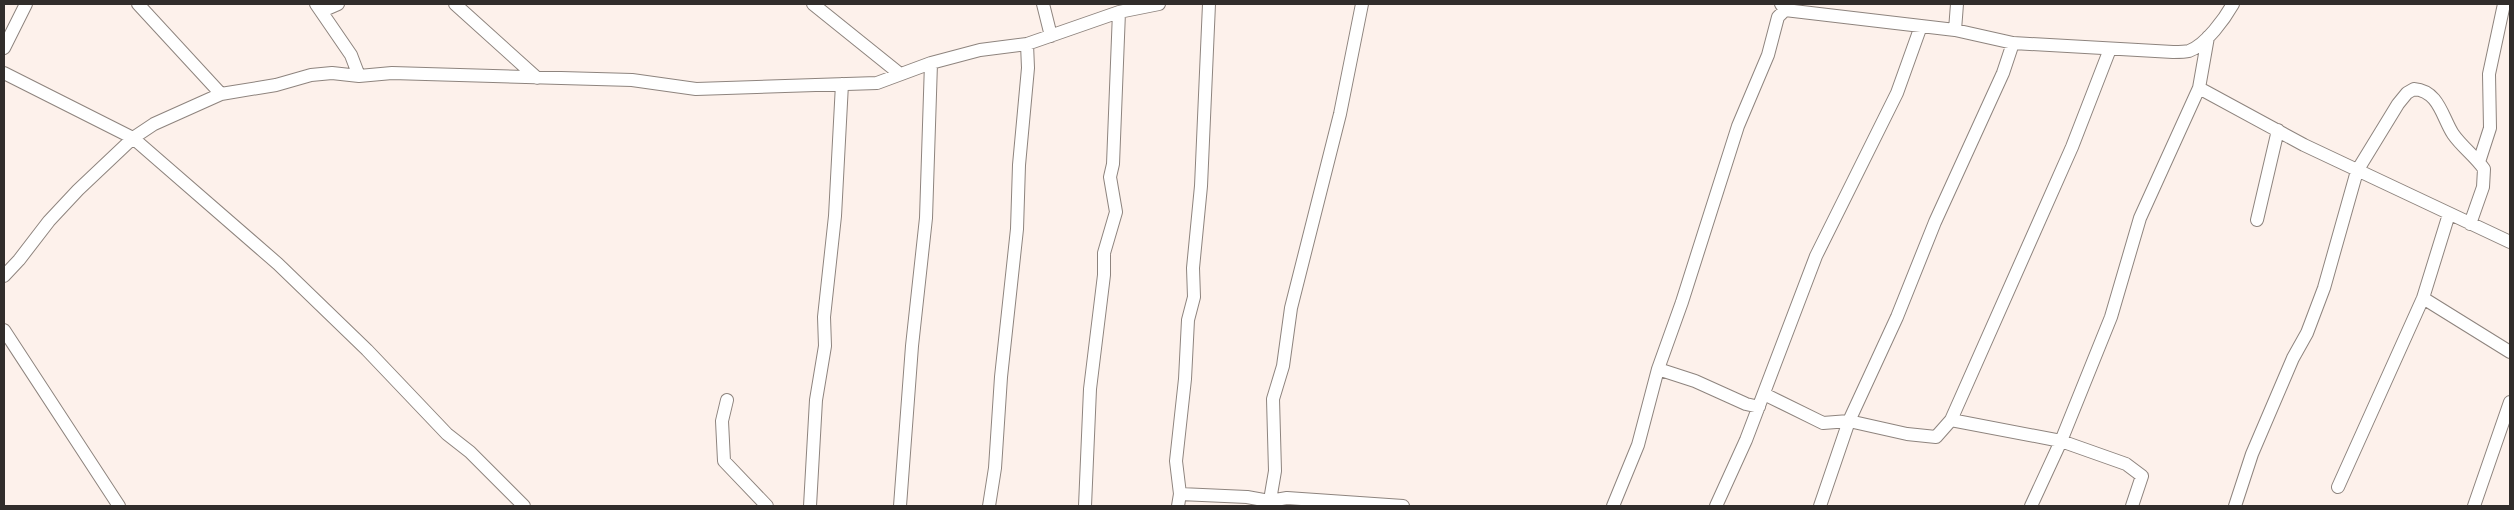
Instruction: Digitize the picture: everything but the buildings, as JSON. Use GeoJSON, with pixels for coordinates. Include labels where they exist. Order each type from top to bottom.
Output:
{"type":"FeatureCollection","features":[{"type":"Feature","properties":{"kind":"street"},"geometry":{"type":"LineString","coordinates":[[4,48],[25,4]]}},
{"type":"Feature","properties":{"kind":"street"},"geometry":{"type":"LineString","coordinates":[[138,4],[221,94]]}},
{"type":"Feature","properties":{"kind":"street"},"geometry":{"type":"LineString","coordinates":[[338,4],[319,7],[351,55],[359,76]]}},
{"type":"Feature","properties":{"kind":"street"},"geometry":{"type":"LineString","coordinates":[[455,4],[537,78]]}},
{"type":"Feature","properties":{"kind":"street"},"geometry":{"type":"LineString","coordinates":[[813,4],[900,74]]}},
{"type":"Feature","properties":{"kind":"street"},"geometry":{"type":"LineString","coordinates":[[1043,4],[1051,36]]}},
{"type":"Feature","properties":{"kind":"street"},"geometry":{"type":"LineString","coordinates":[[4,276],[20,260],[49,221],[133,138],[154,124],[221,94],[276,85],[311,75],[332,73],[359,76],[392,73],[632,80],[696,89],[877,82],[931,63],[980,50],[1028,44],[1119,12],[1159,4]]}},
{"type":"Feature","properties":{"kind":"street"},"geometry":{"type":"LineString","coordinates":[[1209,4],[1201,186],[1193,268],[1194,297],[1188,320],[1185,379],[1176,461],[1179,500],[1247,497],[1269,503],[1287,498],[1403,506]]}},
{"type":"Feature","properties":{"kind":"street"},"geometry":{"type":"LineString","coordinates":[[1269,503],[1275,471],[1273,398],[1283,366],[1291,308],[1340,114],[1362,4]]}},
{"type":"Feature","properties":{"kind":"street"},"geometry":{"type":"LineString","coordinates":[[1955,30],[1957,4]]}},
{"type":"Feature","properties":{"kind":"street"},"geometry":{"type":"LineString","coordinates":[[1613,506],[1638,445],[1658,369],[1682,302],[1738,126],[1768,55],[1778,17],[1783,7],[1955,30],[2013,43],[2110,49],[2190,51],[2208,37],[2225,18],[2233,4]]}},
{"type":"Feature","properties":{"kind":"street"},"geometry":{"type":"LineString","coordinates":[[2479,162],[2490,128],[2489,74],[2504,4]]}},
{"type":"Feature","properties":{"kind":"street"},"geometry":{"type":"LineString","coordinates":[[1086,506],[1090,389],[1104,274],[1104,253],[1116,212],[1110,177],[1113,164],[1112,132],[1119,12]]}},
{"type":"Feature","properties":{"kind":"street"},"geometry":{"type":"LineString","coordinates":[[1716,506],[1759,407],[1816,256],[1897,93],[1921,26]]}},
{"type":"Feature","properties":{"kind":"street"},"geometry":{"type":"LineString","coordinates":[[2031,506],[2061,441],[2111,317],[2140,218],[2199,88],[2208,37]]}},
{"type":"Feature","properties":{"kind":"street"},"geometry":{"type":"LineString","coordinates":[[1820,506],[1849,421],[1897,317],[1935,222],[2004,73],[2013,43]]}},
{"type":"Feature","properties":{"kind":"street"},"geometry":{"type":"LineString","coordinates":[[989,506],[995,468],[1000,377],[1017,229],[1019,165],[1028,68],[1028,44]]}},
{"type":"Feature","properties":{"kind":"street"},"geometry":{"type":"LineString","coordinates":[[1764,394],[1823,423],[1849,421],[1906,434],[1936,437],[1951,420],[2072,147],[2110,49]]}},
{"type":"Feature","properties":{"kind":"street"},"geometry":{"type":"LineString","coordinates":[[900,506],[912,346],[926,218],[931,63]]}},
{"type":"Feature","properties":{"kind":"street"},"geometry":{"type":"LineString","coordinates":[[4,73],[133,138],[278,264],[367,350],[448,434],[470,452],[524,506]]}},
{"type":"Feature","properties":{"kind":"street"},"geometry":{"type":"LineString","coordinates":[[810,506],[816,400],[825,346],[824,317],[835,206],[842,84]]}},
{"type":"Feature","properties":{"kind":"street"},"geometry":{"type":"LineString","coordinates":[[2199,88],[2357,171],[2510,242]]}},
{"type":"Feature","properties":{"kind":"street"},"geometry":{"type":"LineString","coordinates":[[2235,506],[2252,454],[2293,358],[2307,333],[2324,288],[2357,171],[2398,104],[2407,93],[2414,89],[2420,90],[2434,99],[2442,110],[2453,134],[2479,162],[2485,176],[2470,224]]}},
{"type":"Feature","properties":{"kind":"street"},"geometry":{"type":"LineString","coordinates":[[2257,220],[2278,130]]}},
{"type":"Feature","properties":{"kind":"street"},"geometry":{"type":"LineString","coordinates":[[2338,487],[2423,298],[2449,214]]}},
{"type":"Feature","properties":{"kind":"street"},"geometry":{"type":"LineString","coordinates":[[2423,298],[2510,352]]}},
{"type":"Feature","properties":{"kind":"street"},"geometry":{"type":"LineString","coordinates":[[4,330],[119,506]]}},
{"type":"Feature","properties":{"kind":"street"},"geometry":{"type":"LineString","coordinates":[[1658,369],[1695,380],[1746,404],[1759,407]]}},
{"type":"Feature","properties":{"kind":"street"},"geometry":{"type":"LineString","coordinates":[[727,400],[722,421],[724,461],[767,506]]}},
{"type":"Feature","properties":{"kind":"street"},"geometry":{"type":"LineString","coordinates":[[2478,504],[2510,402]]}},
{"type":"Feature","properties":{"kind":"street"},"geometry":{"type":"LineString","coordinates":[[1951,420],[2061,441],[2126,464],[2142,476],[2132,506]]}}]}
